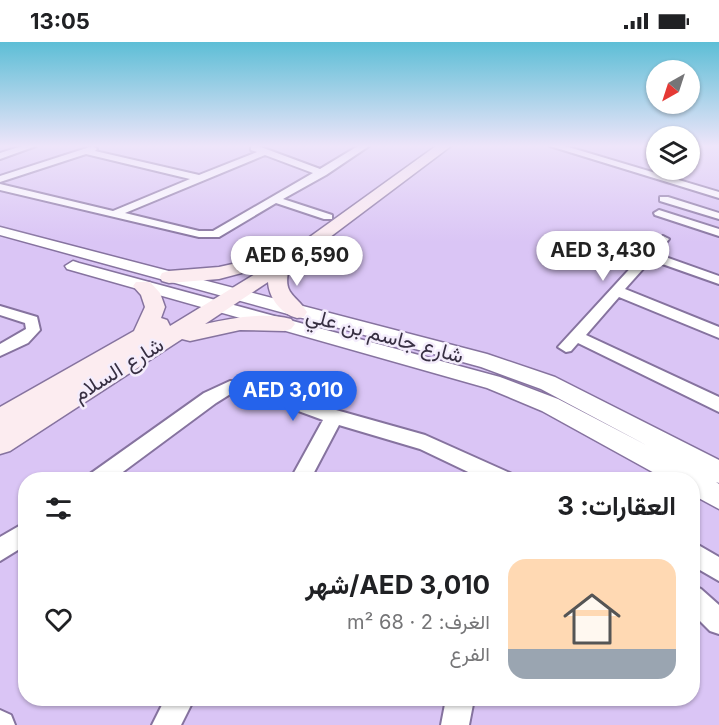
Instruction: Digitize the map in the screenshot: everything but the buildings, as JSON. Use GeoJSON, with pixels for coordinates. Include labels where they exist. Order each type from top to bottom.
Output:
{"type":"FeatureCollection","features":[{"type":"Feature","properties":{"kind":"main road"},"geometry":{"type":"LineString","coordinates":[[218,299],[255,264],[384,178]]}},
{"type":"Feature","properties":{"kind":"main road"},"geometry":{"type":"LineString","coordinates":[[218,299],[281,266],[402,178]]}},
{"type":"Feature","properties":{"kind":"main road"},"geometry":{"type":"LineString","coordinates":[[169,277],[219,273],[255,264]]}},
{"type":"Feature","properties":{"kind":"main road"},"geometry":{"type":"LineString","coordinates":[[143,286],[150,293],[155,307],[151,339],[240,323],[291,318],[277,288],[281,266]]}},
{"type":"Feature","properties":{"kind":"main road","name":"شارع السلام"},"geometry":{"type":"LineString","coordinates":[[0,420],[35,399],[151,339],[218,299]]}},
{"type":"Feature","properties":{"kind":"main road","name":"شارع السلام"},"geometry":{"type":"LineString","coordinates":[[0,443],[151,339]]}},
{"type":"Feature","properties":{"kind":"street"},"geometry":{"type":"LineString","coordinates":[[114,214],[198,178]]}},
{"type":"Feature","properties":{"kind":"street"},"geometry":{"type":"LineString","coordinates":[[0,187],[200,234],[215,235],[315,178]]}},
{"type":"Feature","properties":{"kind":"street"},"geometry":{"type":"LineString","coordinates":[[660,178],[719,195]]}},
{"type":"Feature","properties":{"kind":"street"},"geometry":{"type":"LineString","coordinates":[[664,199],[719,216]]}},
{"type":"Feature","properties":{"kind":"street"},"geometry":{"type":"LineString","coordinates":[[277,200],[328,217]]}},
{"type":"Feature","properties":{"kind":"street"},"geometry":{"type":"LineString","coordinates":[[659,213],[719,233]]}},
{"type":"Feature","properties":{"kind":"street","name":"شارع جاسم بن علي"},"geometry":{"type":"LineString","coordinates":[[0,231],[169,277],[218,299]]}},
{"type":"Feature","properties":{"kind":"street"},"geometry":{"type":"LineString","coordinates":[[663,239],[571,341],[719,405]]}},
{"type":"Feature","properties":{"kind":"street","name":"شارع جاسم بن علي"},"geometry":{"type":"LineString","coordinates":[[0,246],[143,286],[218,299],[291,318],[487,361],[548,383],[719,472]]}},
{"type":"Feature","properties":{"kind":"street"},"geometry":{"type":"LineString","coordinates":[[649,255],[719,280]]}},
{"type":"Feature","properties":{"kind":"street"},"geometry":{"type":"LineString","coordinates":[[617,291],[719,333]]}},
{"type":"Feature","properties":{"kind":"street"},"geometry":{"type":"LineString","coordinates":[[0,310],[32,320],[33,330],[23,339],[0,351]]}},
{"type":"Feature","properties":{"kind":"street","name":"شارع جاسم بن علي"},"geometry":{"type":"LineString","coordinates":[[291,318],[511,388],[558,409],[674,472]]}},
{"type":"Feature","properties":{"kind":"street"},"geometry":{"type":"LineString","coordinates":[[108,472],[210,398],[230,387],[253,388],[334,417],[425,443],[488,472]]}},
{"type":"Feature","properties":{"kind":"street"},"geometry":{"type":"LineString","coordinates":[[0,404],[12,405],[35,399]]}},
{"type":"Feature","properties":{"kind":"street"},"geometry":{"type":"LineString","coordinates":[[304,472],[334,417]]}},
{"type":"Feature","properties":{"kind":"street","name":"شارع جاسم بن علي"},"geometry":{"type":"LineString","coordinates":[[700,486],[719,497]]}},
{"type":"Feature","properties":{"kind":"street"},"geometry":{"type":"LineString","coordinates":[[0,550],[18,538]]}},
{"type":"Feature","properties":{"kind":"street"},"geometry":{"type":"LineString","coordinates":[[700,558],[719,570]]}},
{"type":"Feature","properties":{"kind":"street"},"geometry":{"type":"LineString","coordinates":[[700,604],[719,622]]}},
{"type":"Feature","properties":{"kind":"street"},"geometry":{"type":"LineString","coordinates":[[166,725],[176,706]]}},
{"type":"Feature","properties":{"kind":"street"},"geometry":{"type":"LineString","coordinates":[[455,725],[459,706]]}}]}
